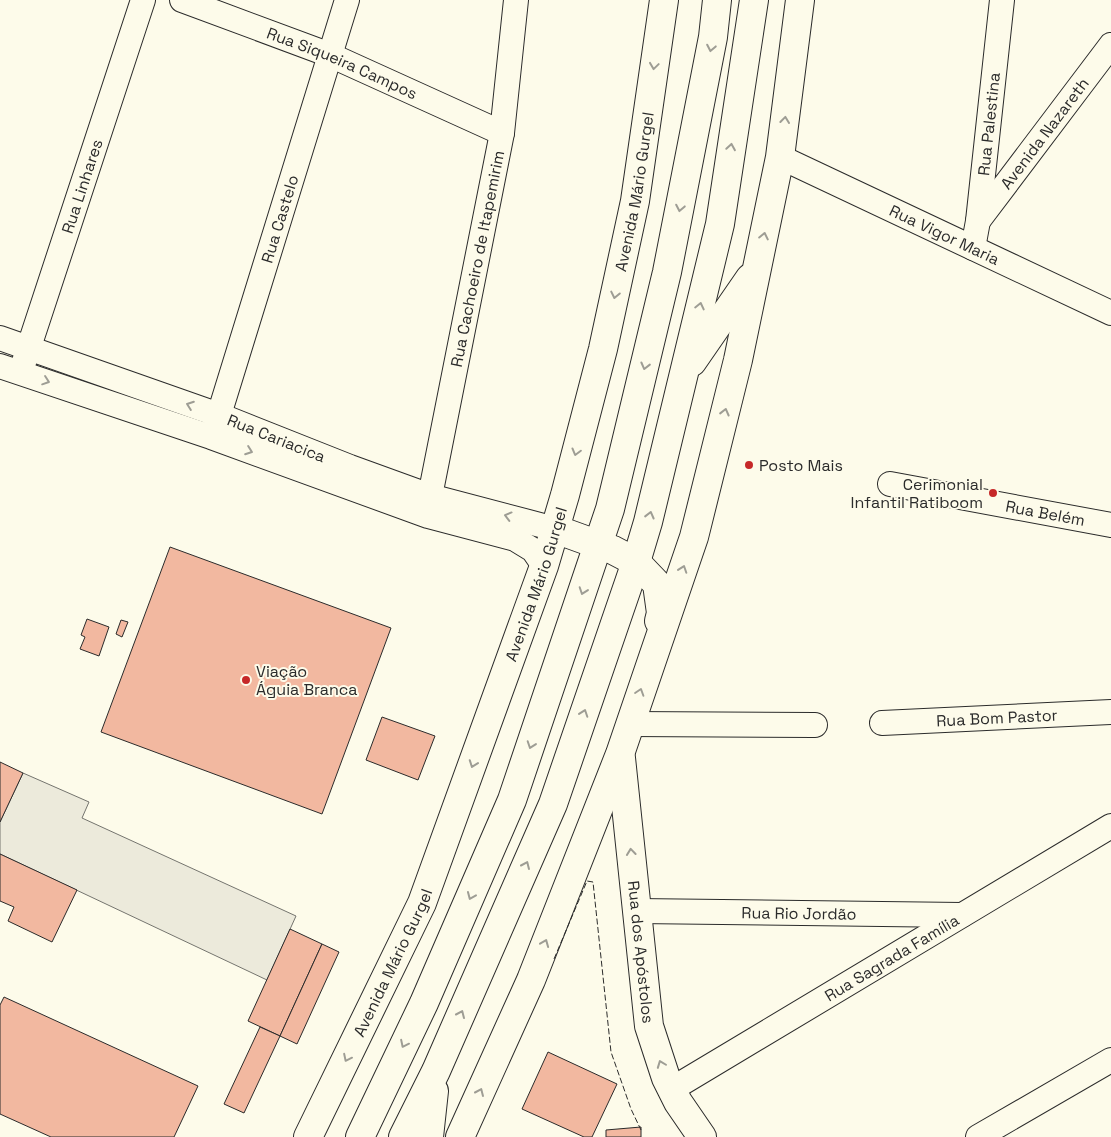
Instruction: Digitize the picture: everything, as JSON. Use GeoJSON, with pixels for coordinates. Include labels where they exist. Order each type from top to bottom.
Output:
{"type":"FeatureCollection","features":[{"type":"Feature","properties":{"kind":"main road","name":"Avenida Mário Gurgel"},"geometry":{"type":"LineString","coordinates":[[308,1137],[422,903],[544,566],[603,349],[635,201],[664,0]]}},
{"type":"Feature","properties":{"kind":"main road"},"geometry":{"type":"LineString","coordinates":[[360,1137],[424,1003],[512,800],[610,509],[667,272],[713,38],[717,0]]}},
{"type":"Feature","properties":{"kind":"main road"},"geometry":{"type":"LineString","coordinates":[[403,1137],[436,1071],[553,804],[636,562],[648,522],[720,224],[754,0]]}},
{"type":"Feature","properties":{"kind":"main road"},"geometry":{"type":"LineString","coordinates":[[460,1137],[530,980],[620,754],[694,536],[738,360],[780,157],[800,0]]}},
{"type":"Feature","properties":{"kind":"main road"},"geometry":{"type":"LineString","coordinates":[[683,376],[757,267]]}},
{"type":"Feature","properties":{"kind":"main road"},"geometry":{"type":"LineString","coordinates":[[555,529],[636,562],[657,584],[661,613],[650,664]]}},
{"type":"Feature","properties":{"kind":"main road","name":"Rua dos Apóstolos"},"geometry":{"type":"LineString","coordinates":[[620,754],[649,1026],[656,1052],[678,1102],[702,1137]]}},
{"type":"Feature","properties":{"kind":"main road"},"geometry":{"type":"LineString","coordinates":[[428,1137],[436,1071]]}},
{"type":"Feature","properties":{"kind":"street","name":"Rua Linhares"},"geometry":{"type":"LineString","coordinates":[[10,369],[29,347],[143,0]]}},
{"type":"Feature","properties":{"kind":"street","name":"Rua Siqueira Campos"},"geometry":{"type":"LineString","coordinates":[[182,0],[330,55],[502,133]]}},
{"type":"Feature","properties":{"kind":"street","name":"Rua Castelo"},"geometry":{"type":"LineString","coordinates":[[211,437],[347,0]]}},
{"type":"Feature","properties":{"kind":"street","name":"Rua Cachoeiro de Itapemirim"},"geometry":{"type":"LineString","coordinates":[[429,506],[502,133],[516,0]]}},
{"type":"Feature","properties":{"kind":"street","name":"Rua Palestina"},"geometry":{"type":"LineString","coordinates":[[973,248],[978,220],[1002,0]]}},
{"type":"Feature","properties":{"kind":"street","name":"Avenida Nazareth"},"geometry":{"type":"LineString","coordinates":[[978,220],[1111,45]]}},
{"type":"Feature","properties":{"kind":"street","name":"Rua Vigor Maria"},"geometry":{"type":"LineString","coordinates":[[780,157],[1111,313]]}},
{"type":"Feature","properties":{"kind":"street","name":"Rua Cariacica"},"geometry":{"type":"LineString","coordinates":[[0,338],[219,415],[350,467],[429,506],[555,529]]}},
{"type":"Feature","properties":{"kind":"street","name":"Rua Cariacica"},"geometry":{"type":"LineString","coordinates":[[10,369],[211,437],[429,506],[515,539],[533,550],[544,566]]}},
{"type":"Feature","properties":{"kind":"street","name":"Rua Belém"},"geometry":{"type":"LineString","coordinates":[[890,484],[1111,524]]}},
{"type":"Feature","properties":{"kind":"street","name":"Rua Bom Pastor"},"geometry":{"type":"LineString","coordinates":[[882,723],[1111,712]]}},
{"type":"Feature","properties":{"kind":"street"},"geometry":{"type":"LineString","coordinates":[[630,724],[815,725]]}},
{"type":"Feature","properties":{"kind":"street","name":"Rua Sagrada Família"},"geometry":{"type":"LineString","coordinates":[[672,1088],[1111,826]]}},
{"type":"Feature","properties":{"kind":"street","name":"Rua Rio Jordão"},"geometry":{"type":"LineString","coordinates":[[637,911],[962,915]]}},
{"type":"Feature","properties":{"kind":"street"},"geometry":{"type":"LineString","coordinates":[[978,1137],[1111,1060]]}},
{"type":"Feature","properties":{"kind":"shaded area"},"geometry":{"type":"Polygon","coordinates":[[[23,773],[89,802],[82,818],[296,916],[267,980],[0,854],[0,822],[23,773]]]}},
{"type":"Feature","properties":{"kind":"building","name":"Viação Águia Branca"},"geometry":{"type":"Polygon","coordinates":[[[170,547],[391,628],[322,814],[101,732],[170,547]]]}},
{"type":"Feature","properties":{"kind":"building"},"geometry":{"type":"Polygon","coordinates":[[[87,619],[109,627],[99,656],[80,649],[85,637],[81,635],[87,619]]]}},
{"type":"Feature","properties":{"kind":"building"},"geometry":{"type":"Polygon","coordinates":[[[121,620],[128,622],[122,637],[116,634],[121,620]]]}},
{"type":"Feature","properties":{"kind":"building"},"geometry":{"type":"Polygon","coordinates":[[[382,717],[435,736],[418,780],[366,760],[382,717]]]}},
{"type":"Feature","properties":{"kind":"building"},"geometry":{"type":"Polygon","coordinates":[[[0,762],[23,773],[0,822],[0,762]]]}},
{"type":"Feature","properties":{"kind":"building"},"geometry":{"type":"Polygon","coordinates":[[[0,854],[77,890],[52,942],[8,921],[14,907],[0,901],[0,854]]]}},
{"type":"Feature","properties":{"kind":"building"},"geometry":{"type":"Polygon","coordinates":[[[290,929],[322,944],[280,1036],[248,1021],[290,929]]]}},
{"type":"Feature","properties":{"kind":"building"},"geometry":{"type":"Polygon","coordinates":[[[322,944],[339,952],[297,1044],[280,1036],[322,944]]]}},
{"type":"Feature","properties":{"kind":"building"},"geometry":{"type":"Polygon","coordinates":[[[4,997],[198,1086],[174,1137],[51,1137],[0,1114],[0,1005],[4,997]]]}},
{"type":"Feature","properties":{"kind":"building"},"geometry":{"type":"Polygon","coordinates":[[[260,1027],[280,1036],[244,1113],[224,1104],[260,1027]]]}},
{"type":"Feature","properties":{"kind":"building"},"geometry":{"type":"Polygon","coordinates":[[[548,1052],[617,1084],[592,1137],[584,1137],[522,1109],[548,1052]]]}},
{"type":"Feature","properties":{"kind":"building"},"geometry":{"type":"Polygon","coordinates":[[[641,1127],[641,1137],[606,1137],[606,1130],[641,1127]]]}},
{"type":"Feature","properties":{"kind":"fence"},"geometry":{"type":"LineString","coordinates":[[554,959],[587,881],[593,882],[611,1052],[631,1109],[641,1130]]}},
{"type":"Feature","properties":{"kind":"place","name":"Posto Mais"},"geometry":{"type":"Point","coordinates":[749,465]}},
{"type":"Feature","properties":{"kind":"place","name":"Cerimonial Infantil Ratiboom"},"geometry":{"type":"Point","coordinates":[993,493]}},
{"type":"Feature","properties":{"kind":"place","name":"Viação Águia Branca"},"geometry":{"type":"Point","coordinates":[246,680]}}]}
